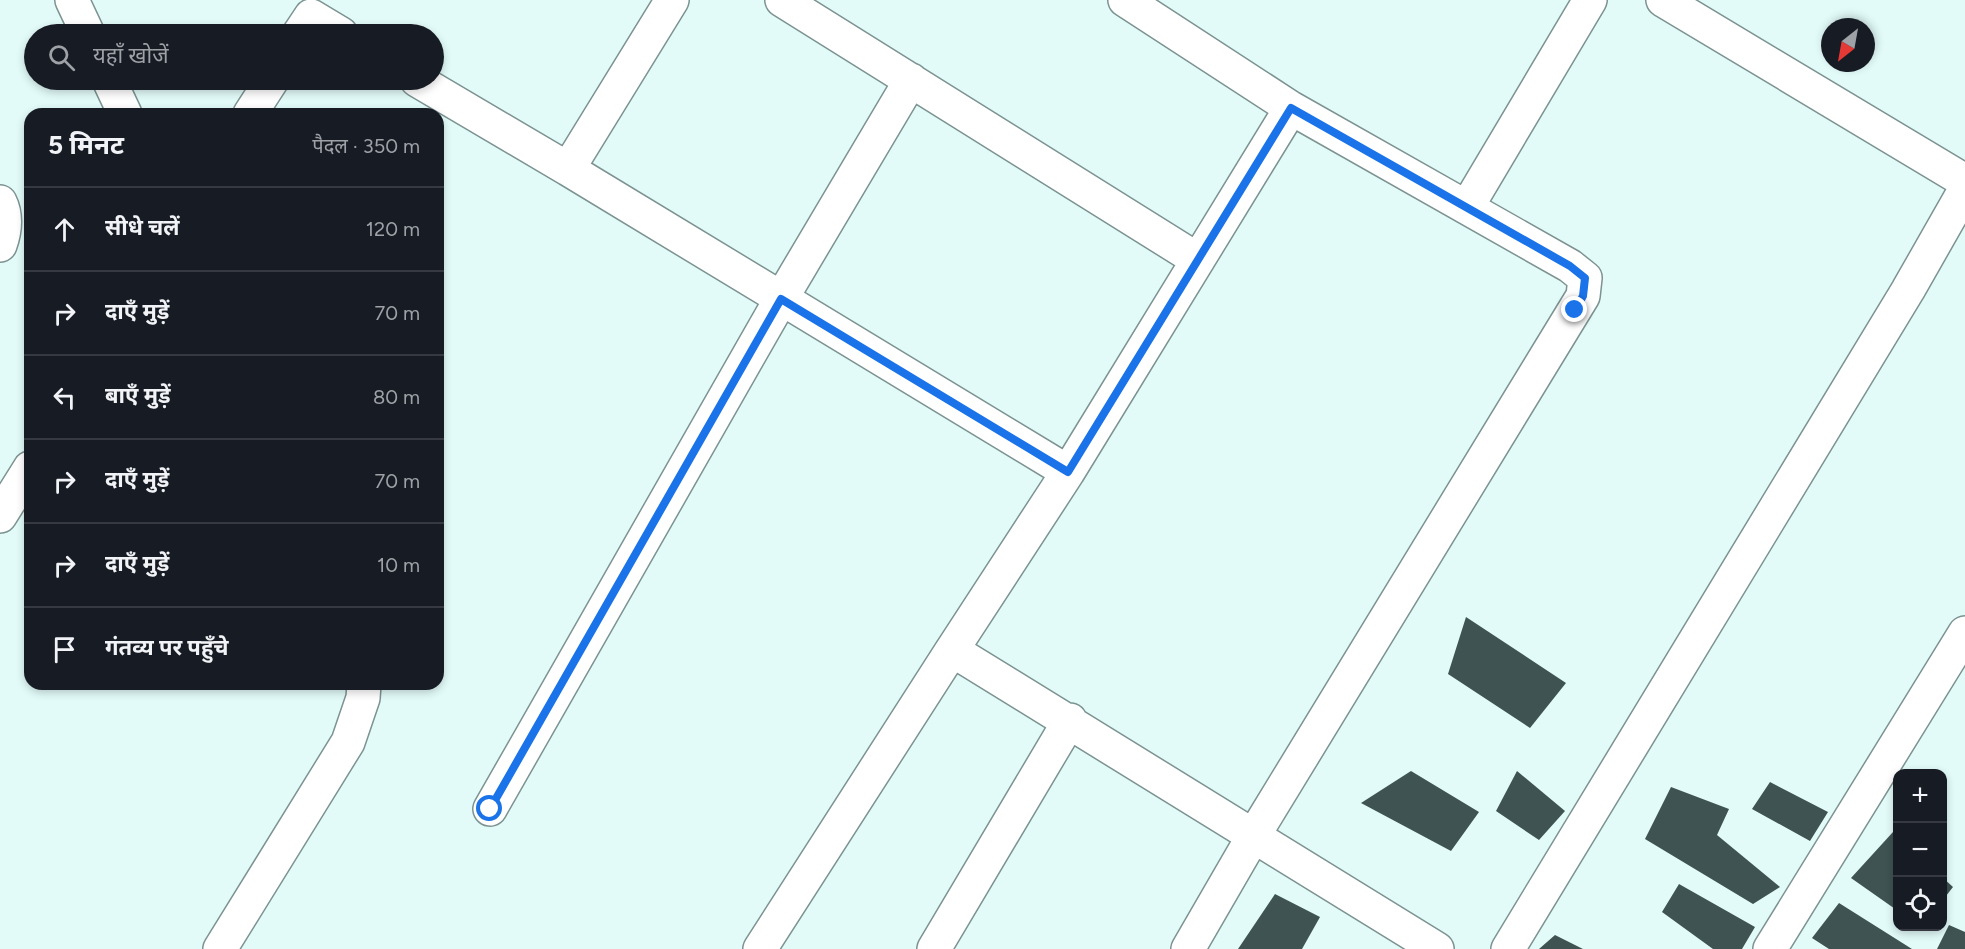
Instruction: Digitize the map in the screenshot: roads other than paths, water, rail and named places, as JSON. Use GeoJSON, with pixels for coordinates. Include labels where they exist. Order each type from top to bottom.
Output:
{"type":"FeatureCollection","features":[{"type":"Feature","properties":{"kind":"street"},"geometry":{"type":"LineString","coordinates":[[72,0],[83,24]]}},
{"type":"Feature","properties":{"kind":"street"},"geometry":{"type":"LineString","coordinates":[[568,169],[672,0]]}},
{"type":"Feature","properties":{"kind":"street"},"geometry":{"type":"LineString","coordinates":[[782,0],[1198,260]]}},
{"type":"Feature","properties":{"kind":"street"},"geometry":{"type":"LineString","coordinates":[[1125,0],[1291,108],[1570,266],[1585,278],[1583,296],[1254,835],[1188,949]]}},
{"type":"Feature","properties":{"kind":"street"},"geometry":{"type":"LineString","coordinates":[[1467,207],[1590,0]]}},
{"type":"Feature","properties":{"kind":"street"},"geometry":{"type":"LineString","coordinates":[[1663,0],[1965,182]]}},
{"type":"Feature","properties":{"kind":"street"},"geometry":{"type":"LineString","coordinates":[[490,809],[781,299],[911,80]]}},
{"type":"Feature","properties":{"kind":"street"},"geometry":{"type":"LineString","coordinates":[[114,90],[122,108]]}},
{"type":"Feature","properties":{"kind":"street"},"geometry":{"type":"LineString","coordinates":[[254,108],[266,90]]}},
{"type":"Feature","properties":{"kind":"street"},"geometry":{"type":"LineString","coordinates":[[434,90],[1068,472]]}},
{"type":"Feature","properties":{"kind":"street"},"geometry":{"type":"LineString","coordinates":[[760,949],[1068,472],[1291,108]]}},
{"type":"Feature","properties":{"kind":"street"},"geometry":{"type":"LineString","coordinates":[[1508,949],[1908,290],[1965,190]]}},
{"type":"Feature","properties":{"kind":"street"},"geometry":{"type":"LineString","coordinates":[[0,202],[5,211],[4,234],[0,245]]}},
{"type":"Feature","properties":{"kind":"street"},"geometry":{"type":"LineString","coordinates":[[0,516],[24,478]]}},
{"type":"Feature","properties":{"kind":"street"},"geometry":{"type":"LineString","coordinates":[[1770,949],[1965,633]]}},
{"type":"Feature","properties":{"kind":"street"},"geometry":{"type":"LineString","coordinates":[[952,650],[1070,720],[1429,947]]}},
{"type":"Feature","properties":{"kind":"street"},"geometry":{"type":"LineString","coordinates":[[220,949],[348,742],[363,698],[363,690]]}},
{"type":"Feature","properties":{"kind":"street"},"geometry":{"type":"LineString","coordinates":[[934,949],[1070,720]]}}]}
